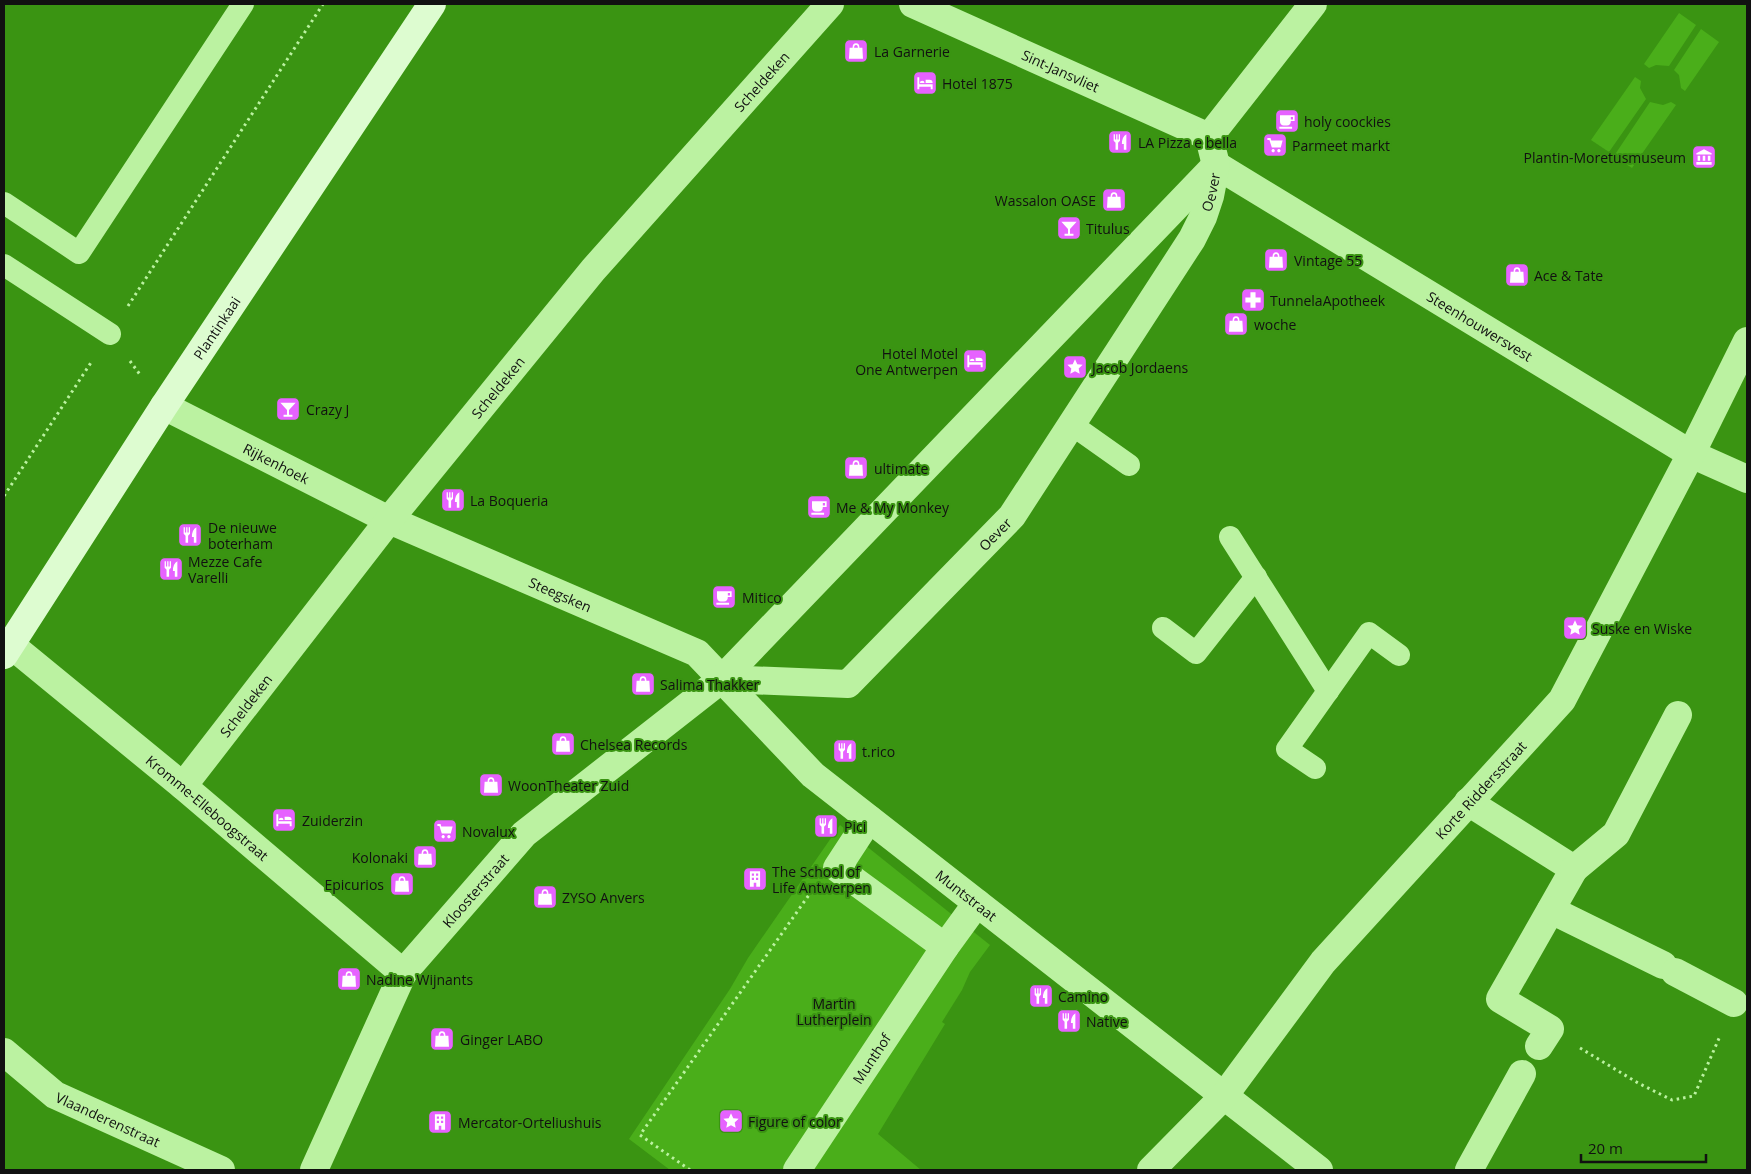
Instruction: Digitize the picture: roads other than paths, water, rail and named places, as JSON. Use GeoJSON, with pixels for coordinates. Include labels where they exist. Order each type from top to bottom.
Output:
{"type":"FeatureCollection","features":[{"type":"Feature","properties":{"kind":"street","name":"Plantinkaai"},"geometry":{"type":"LineString","coordinates":[[7,650],[164,406],[432,4]]}},
{"type":"Feature","properties":{"kind":"street","name":"Scheldeken"},"geometry":{"type":"LineString","coordinates":[[182,786],[389,520],[593,270],[830,4]]}},
{"type":"Feature","properties":{"kind":"street","name":"Sint-Jansvliet"},"geometry":{"type":"LineString","coordinates":[[913,4],[1209,137]]}},
{"type":"Feature","properties":{"kind":"street"},"geometry":{"type":"LineString","coordinates":[[1216,165],[1209,137],[1313,4]]}},
{"type":"Feature","properties":{"kind":"street","name":"Oever"},"geometry":{"type":"LineString","coordinates":[[722,679],[848,684],[1012,516],[1192,239],[1203,217],[1210,196],[1216,165]]}},
{"type":"Feature","properties":{"kind":"street","name":"Oever"},"geometry":{"type":"LineString","coordinates":[[722,679],[1216,165]]}},
{"type":"Feature","properties":{"kind":"street","name":"Steenhouwersvest"},"geometry":{"type":"LineString","coordinates":[[1216,165],[1691,454],[1747,479]]}},
{"type":"Feature","properties":{"kind":"street","name":"Korte Riddersstraat"},"geometry":{"type":"LineString","coordinates":[[1151,1170],[1224,1096],[1323,962],[1562,700],[1691,454],[1747,342]]}},
{"type":"Feature","properties":{"kind":"street","name":"Rijkenhoek"},"geometry":{"type":"LineString","coordinates":[[164,406],[389,520]]}},
{"type":"Feature","properties":{"kind":"street","name":"Steegsken"},"geometry":{"type":"LineString","coordinates":[[389,520],[697,654],[722,679]]}},
{"type":"Feature","properties":{"kind":"street","name":"Kromme-Elleboogstraat"},"geometry":{"type":"LineString","coordinates":[[7,650],[182,786],[403,973]]}},
{"type":"Feature","properties":{"kind":"street","name":"Muntstraat"},"geometry":{"type":"LineString","coordinates":[[722,679],[813,775],[1319,1170]]}},
{"type":"Feature","properties":{"kind":"street","name":"Kloosterstraat"},"geometry":{"type":"LineString","coordinates":[[314,1170],[403,973],[524,834],[722,679]]}},
{"type":"Feature","properties":{"kind":"street"},"geometry":{"type":"LineString","coordinates":[[1544,1037],[1500,999],[1574,869],[1616,834],[1678,715]]}},
{"type":"Feature","properties":{"kind":"street"},"geometry":{"type":"LineString","coordinates":[[1468,802],[1574,869]]}},
{"type":"Feature","properties":{"kind":"street"},"geometry":{"type":"LineString","coordinates":[[869,819],[837,868],[945,947]]}},
{"type":"Feature","properties":{"kind":"street","name":"Munthof"},"geometry":{"type":"LineString","coordinates":[[797,1170],[945,947],[977,903]]}},
{"type":"Feature","properties":{"kind":"street"},"geometry":{"type":"LineString","coordinates":[[1551,910],[1669,968],[1734,1004]]}},
{"type":"Feature","properties":{"kind":"street","name":"Vlaanderenstraat"},"geometry":{"type":"LineString","coordinates":[[4,1052],[55,1095],[221,1170]]}},
{"type":"Feature","properties":{"kind":"street"},"geometry":{"type":"LineString","coordinates":[[1470,1170],[1522,1074]]}},
{"type":"Feature","properties":{"kind":"lane"},"geometry":{"type":"LineString","coordinates":[[4,204],[79,252],[243,4]]}},
{"type":"Feature","properties":{"kind":"lane"},"geometry":{"type":"LineString","coordinates":[[4,265],[110,334]]}},
{"type":"Feature","properties":{"kind":"lane"},"geometry":{"type":"LineString","coordinates":[[1071,424],[1129,464]]}},
{"type":"Feature","properties":{"kind":"lane"},"geometry":{"type":"LineString","coordinates":[[1230,538],[1328,691]]}},
{"type":"Feature","properties":{"kind":"lane"},"geometry":{"type":"LineString","coordinates":[[1163,628],[1196,653],[1256,577]]}},
{"type":"Feature","properties":{"kind":"lane"},"geometry":{"type":"LineString","coordinates":[[1315,768],[1286,749],[1369,633],[1399,655]]}},
{"type":"Feature","properties":{"kind":"place","name":"La Garnerie"},"geometry":{"type":"Point","coordinates":[856,51]}},
{"type":"Feature","properties":{"kind":"place","name":"Hotel 1875"},"geometry":{"type":"Point","coordinates":[925,83]}},
{"type":"Feature","properties":{"kind":"place","name":"holy coockies"},"geometry":{"type":"Point","coordinates":[1287,121]}},
{"type":"Feature","properties":{"kind":"place","name":"LA Pizza e bella"},"geometry":{"type":"Point","coordinates":[1120,142]}},
{"type":"Feature","properties":{"kind":"place","name":"Parmeet markt"},"geometry":{"type":"Point","coordinates":[1275,145]}},
{"type":"Feature","properties":{"kind":"place","name":"Plantin-Moretusmuseum"},"geometry":{"type":"Point","coordinates":[1704,157]}},
{"type":"Feature","properties":{"kind":"place","name":"Wassalon OASE"},"geometry":{"type":"Point","coordinates":[1114,200]}},
{"type":"Feature","properties":{"kind":"place","name":"Titulus"},"geometry":{"type":"Point","coordinates":[1069,228]}},
{"type":"Feature","properties":{"kind":"place","name":"Vintage 55"},"geometry":{"type":"Point","coordinates":[1276,260]}},
{"type":"Feature","properties":{"kind":"place","name":"Ace & Tate"},"geometry":{"type":"Point","coordinates":[1517,275]}},
{"type":"Feature","properties":{"kind":"place","name":"TunnelaApotheek"},"geometry":{"type":"Point","coordinates":[1253,300]}},
{"type":"Feature","properties":{"kind":"place","name":"woche"},"geometry":{"type":"Point","coordinates":[1236,324]}},
{"type":"Feature","properties":{"kind":"place","name":"Hotel Motel One Antwerpen"},"geometry":{"type":"Point","coordinates":[975,361]}},
{"type":"Feature","properties":{"kind":"place","name":"Jacob Jordaens"},"geometry":{"type":"Point","coordinates":[1075,367]}},
{"type":"Feature","properties":{"kind":"place","name":"Crazy J"},"geometry":{"type":"Point","coordinates":[288,409]}},
{"type":"Feature","properties":{"kind":"place","name":"ultimate"},"geometry":{"type":"Point","coordinates":[856,468]}},
{"type":"Feature","properties":{"kind":"place","name":"La Boqueria"},"geometry":{"type":"Point","coordinates":[453,500]}},
{"type":"Feature","properties":{"kind":"place","name":"Me & My Monkey"},"geometry":{"type":"Point","coordinates":[819,507]}},
{"type":"Feature","properties":{"kind":"place","name":"De nieuwe boterham"},"geometry":{"type":"Point","coordinates":[190,535]}},
{"type":"Feature","properties":{"kind":"place","name":"Mezze Cafe Varelli"},"geometry":{"type":"Point","coordinates":[171,569]}},
{"type":"Feature","properties":{"kind":"place","name":"Mitico"},"geometry":{"type":"Point","coordinates":[724,597]}},
{"type":"Feature","properties":{"kind":"place","name":"Suske en Wiske"},"geometry":{"type":"Point","coordinates":[1575,628]}},
{"type":"Feature","properties":{"kind":"place","name":"Salima Thakker"},"geometry":{"type":"Point","coordinates":[643,684]}},
{"type":"Feature","properties":{"kind":"place","name":"Chelsea Records"},"geometry":{"type":"Point","coordinates":[563,744]}},
{"type":"Feature","properties":{"kind":"place","name":"t.rico"},"geometry":{"type":"Point","coordinates":[845,751]}},
{"type":"Feature","properties":{"kind":"place","name":"WoonTheater Zuid"},"geometry":{"type":"Point","coordinates":[491,785]}},
{"type":"Feature","properties":{"kind":"place","name":"Zuiderzin"},"geometry":{"type":"Point","coordinates":[284,820]}},
{"type":"Feature","properties":{"kind":"place","name":"Pici"},"geometry":{"type":"Point","coordinates":[826,826]}},
{"type":"Feature","properties":{"kind":"place","name":"Novalux"},"geometry":{"type":"Point","coordinates":[445,831]}},
{"type":"Feature","properties":{"kind":"place","name":"Kolonaki"},"geometry":{"type":"Point","coordinates":[425,857]}},
{"type":"Feature","properties":{"kind":"place","name":"The School of Life Antwerpen"},"geometry":{"type":"Point","coordinates":[755,879]}},
{"type":"Feature","properties":{"kind":"place","name":"Epicurios"},"geometry":{"type":"Point","coordinates":[402,884]}},
{"type":"Feature","properties":{"kind":"place","name":"ZYSO Anvers"},"geometry":{"type":"Point","coordinates":[545,897]}},
{"type":"Feature","properties":{"kind":"place","name":"Nadine Wijnants"},"geometry":{"type":"Point","coordinates":[349,979]}},
{"type":"Feature","properties":{"kind":"place","name":"Camino"},"geometry":{"type":"Point","coordinates":[1041,996]}},
{"type":"Feature","properties":{"kind":"place","name":"Native"},"geometry":{"type":"Point","coordinates":[1069,1021]}},
{"type":"Feature","properties":{"kind":"place","name":"Ginger LABO"},"geometry":{"type":"Point","coordinates":[442,1039]}},
{"type":"Feature","properties":{"kind":"place","name":"Figure of color"},"geometry":{"type":"Point","coordinates":[731,1121]}},
{"type":"Feature","properties":{"kind":"place","name":"Mercator-Orteliushuis"},"geometry":{"type":"Point","coordinates":[440,1122]}},
{"type":"Feature","properties":{"kind":"park label","name":"Martin Lutherplein"},"geometry":{"type":"Point","coordinates":[834,1012]}}]}
